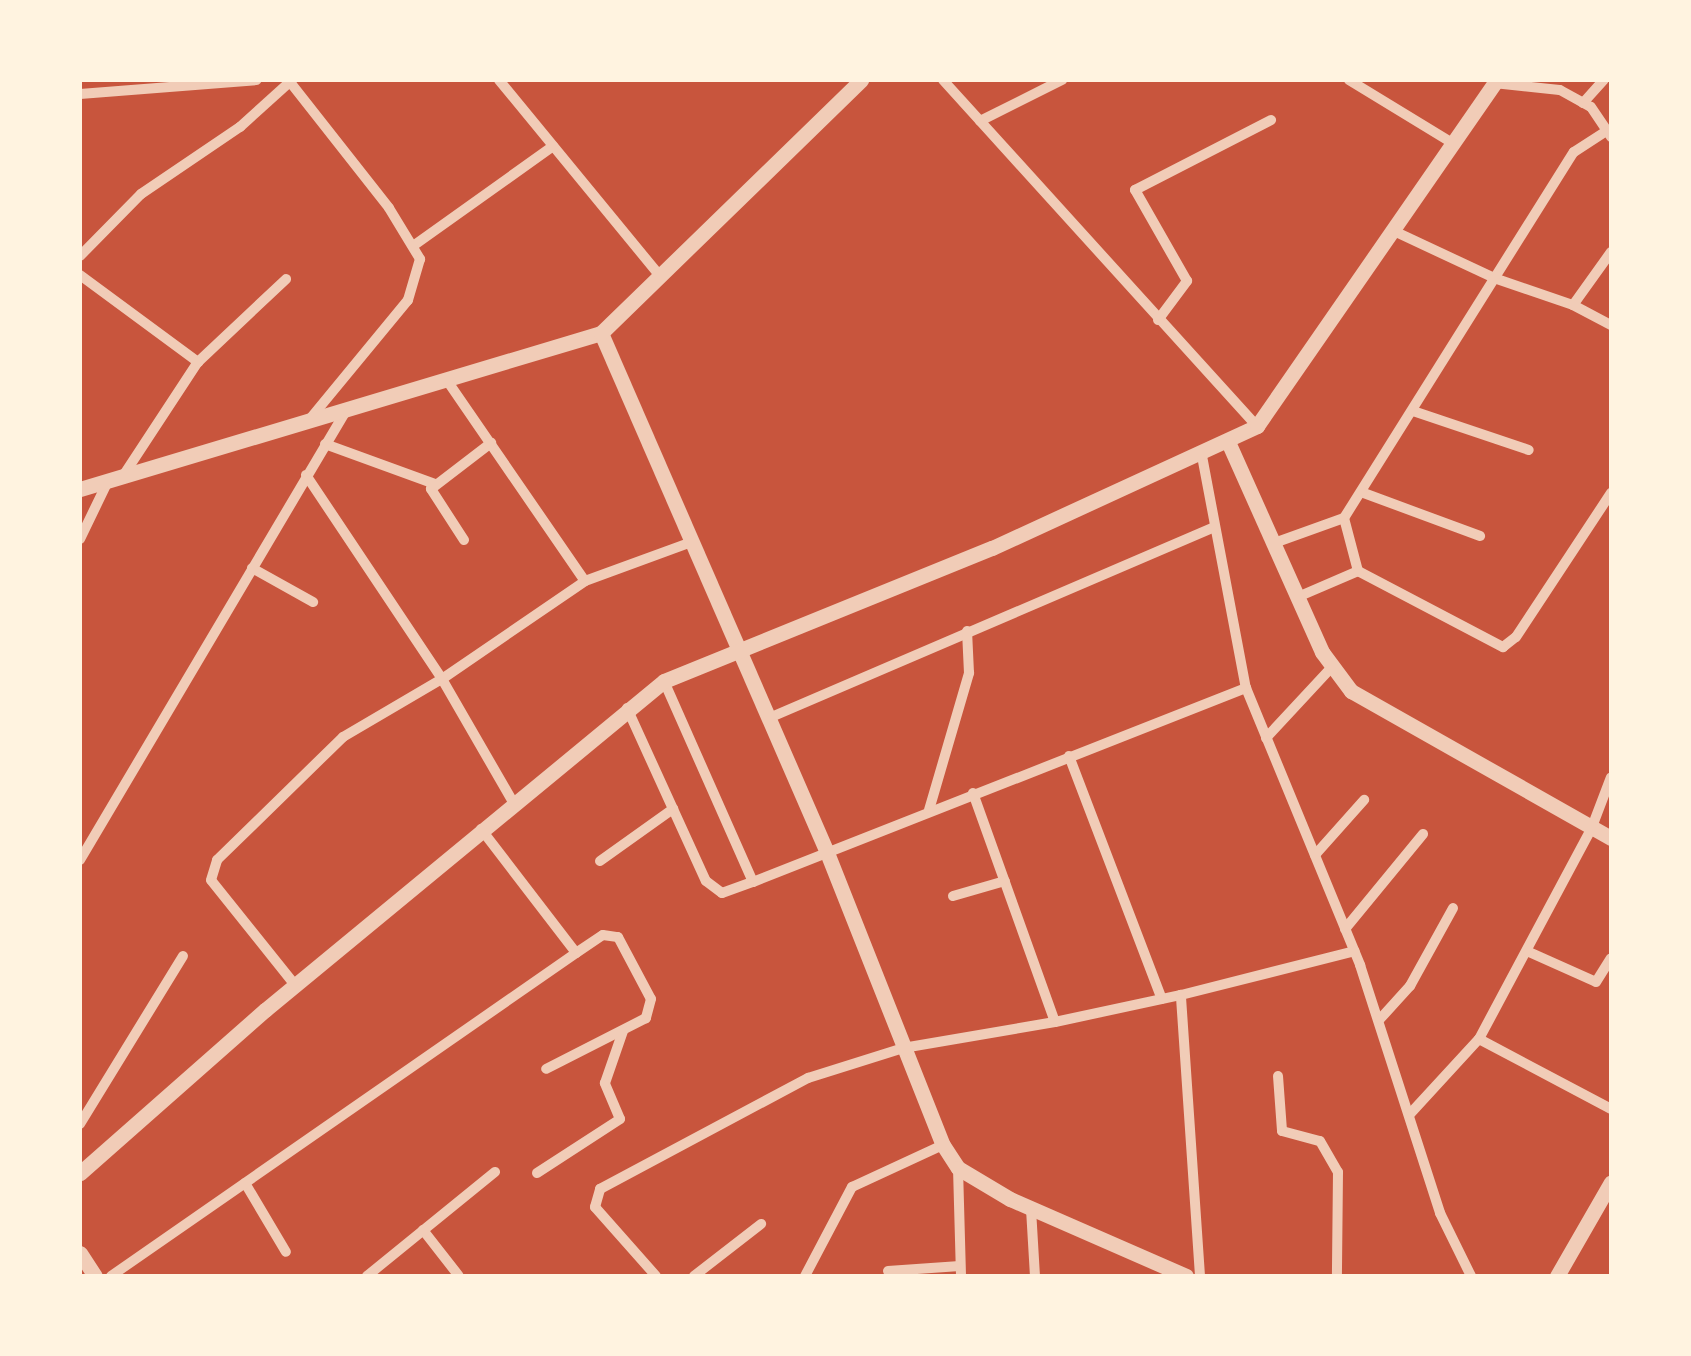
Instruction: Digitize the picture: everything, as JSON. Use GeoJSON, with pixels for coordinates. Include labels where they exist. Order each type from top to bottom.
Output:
{"type":"FeatureCollection","features":[{"type":"Feature","properties":{"kind":"street"},"geometry":{"type":"LineString","coordinates":[[80,94],[189,82],[256,80]]}},
{"type":"Feature","properties":{"kind":"street"},"geometry":{"type":"LineString","coordinates":[[498,80],[660,276]]}},
{"type":"Feature","properties":{"kind":"street"},"geometry":{"type":"LineString","coordinates":[[80,488],[601,332],[861,80]]}},
{"type":"Feature","properties":{"kind":"street"},"geometry":{"type":"LineString","coordinates":[[943,80],[1257,426]]}},
{"type":"Feature","properties":{"kind":"street"},"geometry":{"type":"LineString","coordinates":[[980,121],[1062,80]]}},
{"type":"Feature","properties":{"kind":"street"},"geometry":{"type":"LineString","coordinates":[[1348,80],[1454,144]]}},
{"type":"Feature","properties":{"kind":"street"},"geometry":{"type":"LineString","coordinates":[[1583,103],[1604,80]]}},
{"type":"Feature","properties":{"kind":"street"},"geometry":{"type":"LineString","coordinates":[[80,256],[141,194],[240,127],[291,81],[420,259],[408,300],[308,420]]}},
{"type":"Feature","properties":{"kind":"street"},"geometry":{"type":"LineString","coordinates":[[80,1173],[295,985],[664,681],[737,646],[992,548],[1229,444],[1257,426],[1396,232],[1496,82],[1560,90],[1583,103],[1608,135],[1574,152],[1344,518],[1277,542]]}},
{"type":"Feature","properties":{"kind":"street"},"geometry":{"type":"LineString","coordinates":[[1158,320],[1187,281],[1136,190],[1271,120]]}},
{"type":"Feature","properties":{"kind":"street"},"geometry":{"type":"LineString","coordinates":[[413,246],[553,146]]}},
{"type":"Feature","properties":{"kind":"street"},"geometry":{"type":"LineString","coordinates":[[1396,232],[1494,278],[1573,304],[1611,325]]}},
{"type":"Feature","properties":{"kind":"street"},"geometry":{"type":"LineString","coordinates":[[1573,304],[1611,252]]}},
{"type":"Feature","properties":{"kind":"street"},"geometry":{"type":"LineString","coordinates":[[80,275],[198,362]]}},
{"type":"Feature","properties":{"kind":"street"},"geometry":{"type":"LineString","coordinates":[[80,539],[116,478],[198,362],[286,279]]}},
{"type":"Feature","properties":{"kind":"street"},"geometry":{"type":"LineString","coordinates":[[601,332],[689,543],[826,850],[942,1145],[958,1168],[1031,1208],[1186,1276]]}},
{"type":"Feature","properties":{"kind":"street"},"geometry":{"type":"LineString","coordinates":[[446,379],[585,580]]}},
{"type":"Feature","properties":{"kind":"street"},"geometry":{"type":"LineString","coordinates":[[80,860],[348,408]]}},
{"type":"Feature","properties":{"kind":"street"},"geometry":{"type":"LineString","coordinates":[[1413,411],[1529,450]]}},
{"type":"Feature","properties":{"kind":"street"},"geometry":{"type":"LineString","coordinates":[[464,540],[430,496],[435,484],[491,443]]}},
{"type":"Feature","properties":{"kind":"street"},"geometry":{"type":"LineString","coordinates":[[325,444],[435,484]]}},
{"type":"Feature","properties":{"kind":"street"},"geometry":{"type":"LineString","coordinates":[[1229,444],[1277,542],[1331,668],[1350,691],[1394,721],[1611,838]]}},
{"type":"Feature","properties":{"kind":"street"},"geometry":{"type":"LineString","coordinates":[[1202,456],[1246,688],[1355,951],[1464,1275]]}},
{"type":"Feature","properties":{"kind":"street"},"geometry":{"type":"LineString","coordinates":[[306,475],[442,679],[513,802]]}},
{"type":"Feature","properties":{"kind":"street"},"geometry":{"type":"LineString","coordinates":[[1361,492],[1480,536]]}},
{"type":"Feature","properties":{"kind":"street"},"geometry":{"type":"LineString","coordinates":[[1344,518],[1358,571],[1503,647],[1516,637],[1611,493]]}},
{"type":"Feature","properties":{"kind":"street"},"geometry":{"type":"LineString","coordinates":[[769,718],[1215,526]]}},
{"type":"Feature","properties":{"kind":"street"},"geometry":{"type":"LineString","coordinates":[[295,985],[210,872],[295,778],[343,738],[442,679],[585,580],[689,543]]}},
{"type":"Feature","properties":{"kind":"street"},"geometry":{"type":"LineString","coordinates":[[252,568],[313,602]]}},
{"type":"Feature","properties":{"kind":"street"},"geometry":{"type":"LineString","coordinates":[[1300,596],[1358,571]]}},
{"type":"Feature","properties":{"kind":"street"},"geometry":{"type":"LineString","coordinates":[[929,810],[969,673],[966,631]]}},
{"type":"Feature","properties":{"kind":"street"},"geometry":{"type":"LineString","coordinates":[[1266,738],[1331,668]]}},
{"type":"Feature","properties":{"kind":"street"},"geometry":{"type":"LineString","coordinates":[[664,681],[753,882]]}},
{"type":"Feature","properties":{"kind":"street"},"geometry":{"type":"LineString","coordinates":[[627,708],[713,890],[753,882],[826,850],[1246,688]]}},
{"type":"Feature","properties":{"kind":"street"},"geometry":{"type":"LineString","coordinates":[[1069,756],[1162,999]]}},
{"type":"Feature","properties":{"kind":"street"},"geometry":{"type":"LineString","coordinates":[[1409,1116],[1478,1039],[1592,828],[1611,777]]}},
{"type":"Feature","properties":{"kind":"street"},"geometry":{"type":"LineString","coordinates":[[973,793],[1055,1022]]}},
{"type":"Feature","properties":{"kind":"street"},"geometry":{"type":"LineString","coordinates":[[1315,855],[1364,800]]}},
{"type":"Feature","properties":{"kind":"street"},"geometry":{"type":"LineString","coordinates":[[600,861],[673,809]]}},
{"type":"Feature","properties":{"kind":"street"},"geometry":{"type":"LineString","coordinates":[[481,829],[576,953]]}},
{"type":"Feature","properties":{"kind":"street"},"geometry":{"type":"LineString","coordinates":[[1345,929],[1423,834]]}},
{"type":"Feature","properties":{"kind":"street"},"geometry":{"type":"LineString","coordinates":[[952,896],[1005,881]]}},
{"type":"Feature","properties":{"kind":"street"},"geometry":{"type":"LineString","coordinates":[[1380,1019],[1410,986],[1453,908]]}},
{"type":"Feature","properties":{"kind":"street"},"geometry":{"type":"LineString","coordinates":[[111,1276],[576,953],[603,935],[618,937],[651,999],[646,1018],[546,1069]]}},
{"type":"Feature","properties":{"kind":"street"},"geometry":{"type":"LineString","coordinates":[[646,1273],[595,1207],[600,1189],[808,1078],[904,1048],[1162,999],[1355,951]]}},
{"type":"Feature","properties":{"kind":"street"},"geometry":{"type":"LineString","coordinates":[[1528,952],[1596,982],[1611,958]]}},
{"type":"Feature","properties":{"kind":"street"},"geometry":{"type":"LineString","coordinates":[[80,1124],[183,956]]}},
{"type":"Feature","properties":{"kind":"street"},"geometry":{"type":"LineString","coordinates":[[1180,995],[1200,1276]]}},
{"type":"Feature","properties":{"kind":"street"},"geometry":{"type":"LineString","coordinates":[[538,1173],[620,1118],[605,1083],[623,1030]]}},
{"type":"Feature","properties":{"kind":"street"},"geometry":{"type":"LineString","coordinates":[[1478,1039],[1611,1108]]}},
{"type":"Feature","properties":{"kind":"street"},"geometry":{"type":"LineString","coordinates":[[1278,1076],[1282,1131],[1320,1141],[1338,1172],[1337,1276]]}},
{"type":"Feature","properties":{"kind":"street"},"geometry":{"type":"LineString","coordinates":[[805,1276],[852,1187],[942,1145]]}},
{"type":"Feature","properties":{"kind":"street"},"geometry":{"type":"LineString","coordinates":[[888,1271],[961,1271],[958,1168]]}},
{"type":"Feature","properties":{"kind":"street"},"geometry":{"type":"LineString","coordinates":[[367,1276],[495,1172]]}},
{"type":"Feature","properties":{"kind":"street"},"geometry":{"type":"LineString","coordinates":[[245,1182],[286,1252]]}},
{"type":"Feature","properties":{"kind":"street"},"geometry":{"type":"LineString","coordinates":[[1558,1276],[1611,1182]]}},
{"type":"Feature","properties":{"kind":"street"},"geometry":{"type":"LineString","coordinates":[[1031,1208],[1035,1276]]}},
{"type":"Feature","properties":{"kind":"street"},"geometry":{"type":"LineString","coordinates":[[694,1276],[761,1224]]}},
{"type":"Feature","properties":{"kind":"street"},"geometry":{"type":"LineString","coordinates":[[423,1230],[460,1276]]}}]}
